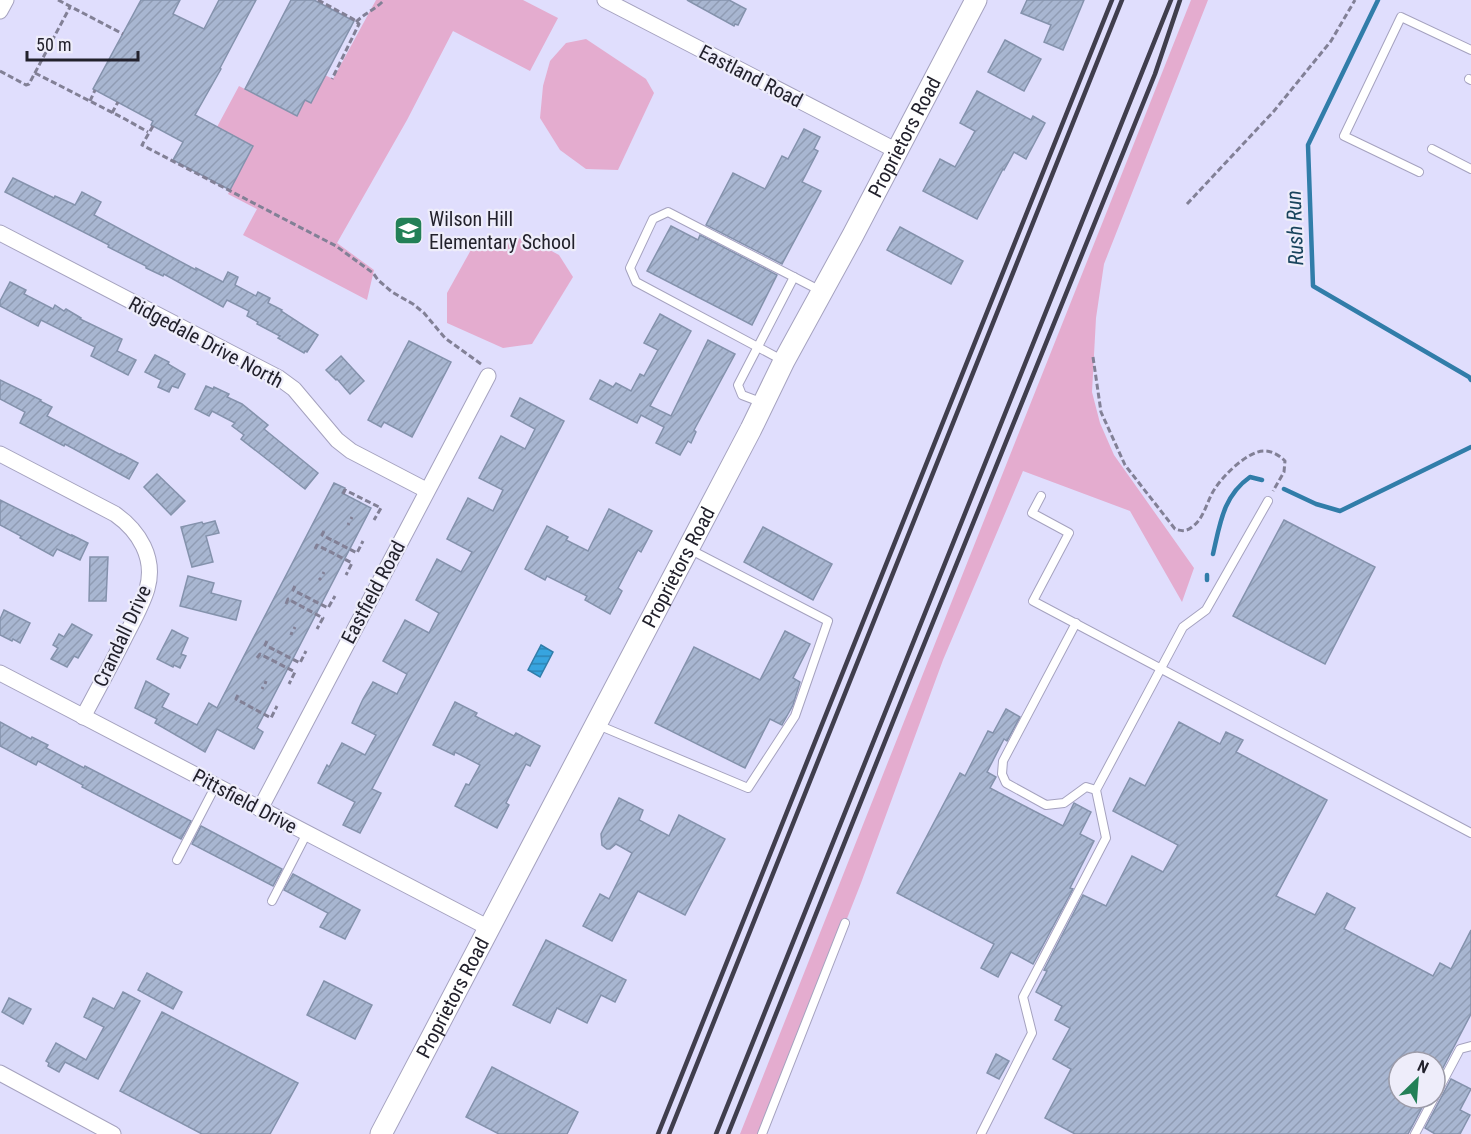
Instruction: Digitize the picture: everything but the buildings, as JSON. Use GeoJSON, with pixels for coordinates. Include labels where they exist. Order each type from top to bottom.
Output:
{"type":"FeatureCollection","features":[{"type":"Feature","properties":{"kind":"street"},"geometry":{"type":"LineString","coordinates":[[0,11],[6,0]]}},
{"type":"Feature","properties":{"kind":"street","name":"Eastland Road"},"geometry":{"type":"LineString","coordinates":[[605,0],[897,151]]}},
{"type":"Feature","properties":{"kind":"street","name":"Proprietors Road"},"geometry":{"type":"LineString","coordinates":[[381,1134],[784,361],[976,0]]}},
{"type":"Feature","properties":{"kind":"street","name":"Ridgedale Drive North"},"geometry":{"type":"LineString","coordinates":[[0,232],[279,378],[294,389],[337,440],[351,451],[426,490]]}},
{"type":"Feature","properties":{"kind":"street","name":"Eastfield Road"},"geometry":{"type":"LineString","coordinates":[[260,809],[488,376]]}},
{"type":"Feature","properties":{"kind":"street","name":"Crandall Drive"},"geometry":{"type":"LineString","coordinates":[[0,454],[115,514],[138,535],[145,549],[150,576],[147,589],[138,612],[83,717]]}},
{"type":"Feature","properties":{"kind":"street","name":"Pittsfield Drive"},"geometry":{"type":"LineString","coordinates":[[0,673],[489,928]]}},
{"type":"Feature","properties":{"kind":"street"},"geometry":{"type":"LineString","coordinates":[[0,1073],[113,1134]]}},
{"type":"Feature","properties":{"kind":"lane"},"geometry":{"type":"LineString","coordinates":[[1419,172],[1344,136],[1401,17],[1471,50]]}},
{"type":"Feature","properties":{"kind":"lane"},"geometry":{"type":"LineString","coordinates":[[1432,149],[1471,169]]}},
{"type":"Feature","properties":{"kind":"lane"},"geometry":{"type":"LineString","coordinates":[[784,361],[636,282],[630,268],[653,219],[668,212],[822,292]]}},
{"type":"Feature","properties":{"kind":"lane"},"geometry":{"type":"LineString","coordinates":[[764,403],[742,395],[738,385],[794,277]]}},
{"type":"Feature","properties":{"kind":"lane"},"geometry":{"type":"LineString","coordinates":[[1041,496],[1032,513],[1069,533],[1033,601],[1471,833]]}},
{"type":"Feature","properties":{"kind":"lane"},"geometry":{"type":"LineString","coordinates":[[981,1134],[1032,1033],[1023,997],[1106,838],[1096,790],[1183,627],[1206,610],[1268,501]]}},
{"type":"Feature","properties":{"kind":"lane"},"geometry":{"type":"LineString","coordinates":[[596,724],[748,788],[795,717],[828,621],[688,549]]}},
{"type":"Feature","properties":{"kind":"lane"},"geometry":{"type":"LineString","coordinates":[[1076,623],[1002,761],[1002,774],[1006,783],[1046,805],[1064,803],[1086,787],[1096,790]]}},
{"type":"Feature","properties":{"kind":"lane"},"geometry":{"type":"LineString","coordinates":[[177,860],[216,785]]}},
{"type":"Feature","properties":{"kind":"lane"},"geometry":{"type":"LineString","coordinates":[[272,901],[307,833]]}},
{"type":"Feature","properties":{"kind":"lane"},"geometry":{"type":"LineString","coordinates":[[762,1134],[845,923]]}},
{"type":"Feature","properties":{"kind":"lane"},"geometry":{"type":"LineString","coordinates":[[1447,1073],[1460,1049],[1471,1046]]}},
{"type":"Feature","properties":{"kind":"lane"},"geometry":{"type":"LineString","coordinates":[[1415,1134],[1427,1110]]}},
{"type":"Feature","properties":{"kind":"path"},"geometry":{"type":"LineString","coordinates":[[58,0],[123,34]]}},
{"type":"Feature","properties":{"kind":"path"},"geometry":{"type":"LineString","coordinates":[[318,0],[359,24],[332,79]]}},
{"type":"Feature","properties":{"kind":"path"},"geometry":{"type":"LineString","coordinates":[[356,22],[384,0]]}},
{"type":"Feature","properties":{"kind":"path"},"geometry":{"type":"LineString","coordinates":[[1187,204],[1274,111],[1331,41],[1355,0]]}},
{"type":"Feature","properties":{"kind":"path"},"geometry":{"type":"LineString","coordinates":[[0,71],[26,85],[29,84],[70,7]]}},
{"type":"Feature","properties":{"kind":"path"},"geometry":{"type":"LineString","coordinates":[[35,73],[148,133]]}},
{"type":"Feature","properties":{"kind":"path"},"geometry":{"type":"LineString","coordinates":[[90,101],[95,90]]}},
{"type":"Feature","properties":{"kind":"path"},"geometry":{"type":"LineString","coordinates":[[112,113],[117,102]]}},
{"type":"Feature","properties":{"kind":"path"},"geometry":{"type":"LineString","coordinates":[[153,126],[142,146],[336,246],[373,273],[392,292],[424,313],[445,338],[490,371],[488,376]]}},
{"type":"Feature","properties":{"kind":"path"},"geometry":{"type":"LineString","coordinates":[[1093,357],[1101,412],[1125,465],[1174,529],[1183,531],[1193,527],[1203,513],[1215,488],[1233,467],[1248,457],[1264,451],[1278,454],[1285,461],[1284,472],[1268,501]]}},
{"type":"Feature","properties":{"kind":"path"},"geometry":{"type":"LineString","coordinates":[[343,494],[345,490],[363,502],[381,508],[374,520]]}},
{"type":"Feature","properties":{"kind":"path"},"geometry":{"type":"LineString","coordinates":[[324,531],[322,535],[342,543],[357,553],[363,541]]}},
{"type":"Feature","properties":{"kind":"path"},"geometry":{"type":"LineString","coordinates":[[315,549],[317,545],[352,563],[346,575]]}},
{"type":"Feature","properties":{"kind":"path"},"geometry":{"type":"LineString","coordinates":[[296,586],[293,590],[313,598],[328,608],[335,596]]}},
{"type":"Feature","properties":{"kind":"path"},"geometry":{"type":"LineString","coordinates":[[286,604],[288,599],[306,611],[323,618],[317,629]]}},
{"type":"Feature","properties":{"kind":"path"},"geometry":{"type":"LineString","coordinates":[[267,640],[265,645],[285,652],[300,663],[306,651]]}},
{"type":"Feature","properties":{"kind":"path"},"geometry":{"type":"LineString","coordinates":[[257,658],[260,654],[278,666],[295,672],[289,684]]}},
{"type":"Feature","properties":{"kind":"path"},"geometry":{"type":"LineString","coordinates":[[238,695],[236,699],[256,707],[271,718],[277,706]]}},
{"type":"Feature","properties":{"kind":"shaded area"},"geometry":{"type":"Polygon","coordinates":[[[376,0],[523,0],[558,18],[530,71],[453,31],[407,120],[337,243],[374,270],[367,300],[243,235],[257,209],[228,194],[253,146],[217,127],[239,86],[297,116],[305,100],[311,103],[325,75],[333,79],[376,0]]]}},
{"type":"Feature","properties":{"kind":"shaded area"},"geometry":{"type":"Polygon","coordinates":[[[1191,0],[1208,0],[1104,264],[1096,318],[1092,392],[1100,423],[1114,455],[1194,568],[1182,602],[1130,511],[1023,471],[943,660],[861,883],[762,1134],[740,1134],[1191,0]]]}},
{"type":"Feature","properties":{"kind":"shaded area"},"geometry":{"type":"Polygon","coordinates":[[[586,39],[646,79],[654,93],[618,170],[586,169],[560,150],[540,118],[543,86],[550,61],[566,43],[586,39]]]}},
{"type":"Feature","properties":{"kind":"shaded area"},"geometry":{"type":"Polygon","coordinates":[[[509,236],[535,242],[559,255],[573,277],[532,344],[503,348],[447,323],[447,293],[472,248],[509,236]]]}},
{"type":"Feature","properties":{"kind":"water"},"geometry":{"type":"Polygon","coordinates":[[[541,645],[553,652],[540,677],[528,670],[541,645]]]}},
{"type":"Feature","properties":{"kind":"waterway","name":"Rush Run"},"geometry":{"type":"LineString","coordinates":[[1378,0],[1308,145],[1313,286],[1471,380]]}},
{"type":"Feature","properties":{"kind":"waterway"},"geometry":{"type":"LineString","coordinates":[[1284,489],[1316,504],[1340,511],[1471,447]]}},
{"type":"Feature","properties":{"kind":"waterway"},"geometry":{"type":"LineString","coordinates":[[1213,554],[1228,502],[1250,477],[1262,480]]}},
{"type":"Feature","properties":{"kind":"waterway"},"geometry":{"type":"LineString","coordinates":[[1207,575],[1207,580]]}},
{"type":"Feature","properties":{"kind":"railway"},"geometry":{"type":"LineString","coordinates":[[658,1134],[1112,0]]}},
{"type":"Feature","properties":{"kind":"railway"},"geometry":{"type":"LineString","coordinates":[[669,1134],[1122,0]]}},
{"type":"Feature","properties":{"kind":"railway"},"geometry":{"type":"LineString","coordinates":[[716,1134],[1171,0]]}},
{"type":"Feature","properties":{"kind":"railway"},"geometry":{"type":"LineString","coordinates":[[728,1134],[1155,74],[1180,0]]}},
{"type":"Feature","properties":{"kind":"place","name":"Wilson Hill Elementary School"},"geometry":{"type":"Point","coordinates":[408,230]}}]}
